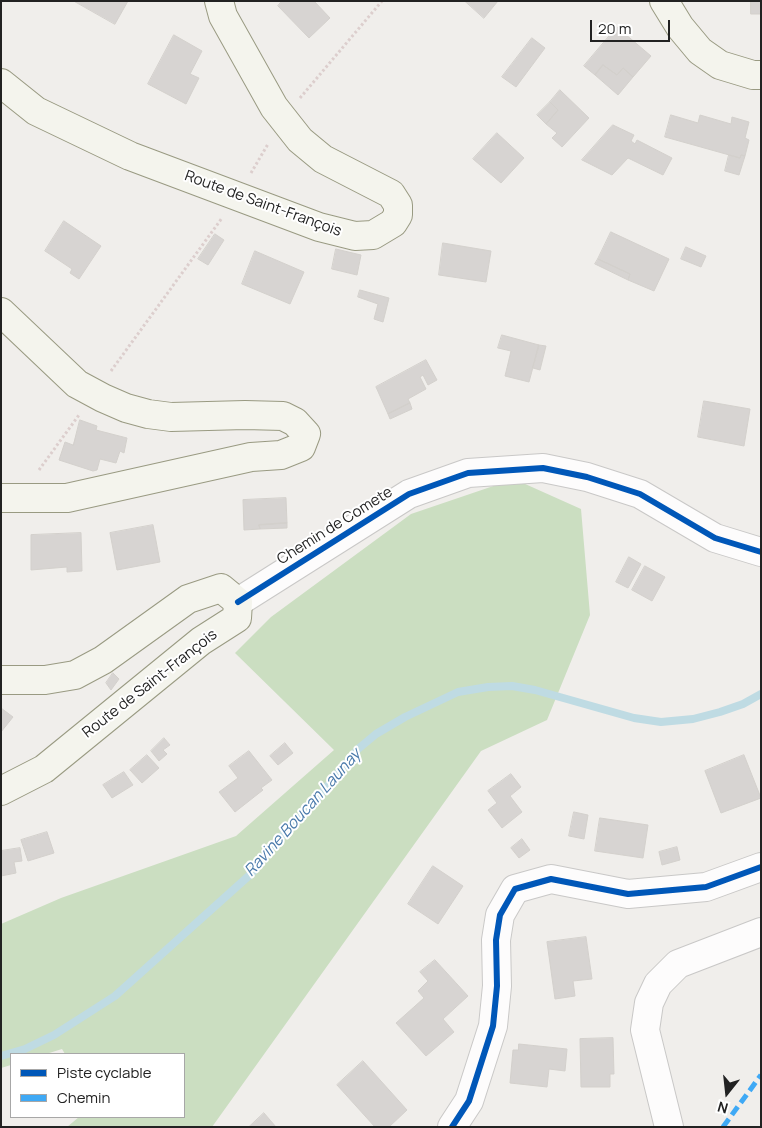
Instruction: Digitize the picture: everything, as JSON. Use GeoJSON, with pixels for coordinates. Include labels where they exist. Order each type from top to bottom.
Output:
{"type":"FeatureCollection","features":[{"type":"Feature","properties":{"kind":"main road","name":"Route de Saint-François"},"geometry":{"type":"LineString","coordinates":[[1,83],[36,111],[130,156],[319,227],[355,236],[372,235],[393,223],[398,215],[398,205],[391,194],[323,159],[300,140],[274,107],[223,16],[219,1]]}},
{"type":"Feature","properties":{"kind":"main road"},"geometry":{"type":"LineString","coordinates":[[664,1],[680,27],[700,51],[720,65],[753,75],[761,75]]}},
{"type":"Feature","properties":{"kind":"main road"},"geometry":{"type":"LineString","coordinates":[[1,312],[77,384],[94,394],[126,408],[148,414],[171,417],[282,416],[295,422],[306,434],[301,447],[281,455],[251,457],[67,498],[10,498]]}},
{"type":"Feature","properties":{"kind":"main road"},"geometry":{"type":"LineString","coordinates":[[1,680],[45,680],[75,675],[103,660],[188,599],[221,588],[238,602]]}},
{"type":"Feature","properties":{"kind":"main road","name":"Route de Saint-François"},"geometry":{"type":"LineString","coordinates":[[1,791],[44,769],[201,641],[237,618],[238,602]]}},
{"type":"Feature","properties":{"kind":"street","name":"Chemin de Comete"},"geometry":{"type":"LineString","coordinates":[[238,602],[409,494],[468,473],[543,468],[587,477],[640,494],[715,538],[761,552]]}},
{"type":"Feature","properties":{"kind":"street"},"geometry":{"type":"LineString","coordinates":[[452,1127],[469,1101],[493,1026],[497,986],[496,940],[500,915],[514,889],[551,879],[628,894],[706,887],[761,867]]}},
{"type":"Feature","properties":{"kind":"street"},"geometry":{"type":"LineString","coordinates":[[669,1127],[645,1030],[649,1003],[655,990],[658,984],[678,964],[761,932]]}},
{"type":"Feature","properties":{"kind":"path"},"geometry":{"type":"LineString","coordinates":[[10,498],[94,394],[238,197],[283,118],[382,1]]}},
{"type":"Feature","properties":{"kind":"green space"},"geometry":{"type":"Polygon","coordinates":[[[514,479],[581,509],[590,615],[547,720],[481,751],[212,1127],[67,1127],[78,1118],[185,1118],[185,1053],[64,1053],[62,1049],[49,1053],[10,1053],[10,1065],[1,1068],[1,924],[61,898],[236,836],[334,750],[235,653],[271,617],[411,514],[514,479]]]}},
{"type":"Feature","properties":{"kind":"building"},"geometry":{"type":"Polygon","coordinates":[[[74,1],[128,1],[115,24],[74,1]]]}},
{"type":"Feature","properties":{"kind":"building"},"geometry":{"type":"Polygon","coordinates":[[[282,1],[314,1],[330,18],[309,38],[278,6],[282,1]]]}},
{"type":"Feature","properties":{"kind":"building"},"geometry":{"type":"Polygon","coordinates":[[[465,1],[498,1],[484,18],[465,1]]]}},
{"type":"Feature","properties":{"kind":"building"},"geometry":{"type":"Polygon","coordinates":[[[751,1],[761,1],[761,14],[751,14],[751,1]]]}},
{"type":"Feature","properties":{"kind":"building"},"geometry":{"type":"Polygon","coordinates":[[[617,27],[651,56],[633,77],[623,68],[617,75],[603,65],[595,75],[584,66],[617,27]]]}},
{"type":"Feature","properties":{"kind":"building"},"geometry":{"type":"Polygon","coordinates":[[[174,35],[202,51],[190,74],[199,78],[186,104],[148,84],[174,35]]]}},
{"type":"Feature","properties":{"kind":"building"},"geometry":{"type":"Polygon","coordinates":[[[532,38],[545,48],[516,87],[502,77],[532,38]]]}},
{"type":"Feature","properties":{"kind":"building"},"geometry":{"type":"Polygon","coordinates":[[[603,65],[617,75],[623,68],[633,77],[618,95],[595,75],[603,65]]]}},
{"type":"Feature","properties":{"kind":"building"},"geometry":{"type":"Polygon","coordinates":[[[560,90],[589,118],[562,147],[552,138],[557,133],[546,124],[558,110],[550,102],[560,90]]]}},
{"type":"Feature","properties":{"kind":"building"},"geometry":{"type":"Polygon","coordinates":[[[550,102],[558,110],[546,124],[537,115],[550,102]]]}},
{"type":"Feature","properties":{"kind":"building"},"geometry":{"type":"Polygon","coordinates":[[[671,115],[698,123],[700,115],[731,124],[732,117],[749,122],[745,138],[749,140],[745,156],[741,155],[740,158],[665,137],[671,115]]]}},
{"type":"Feature","properties":{"kind":"building"},"geometry":{"type":"Polygon","coordinates":[[[613,125],[634,135],[631,141],[635,144],[637,140],[672,158],[663,175],[628,158],[612,175],[582,160],[613,125]]]}},
{"type":"Feature","properties":{"kind":"building"},"geometry":{"type":"Polygon","coordinates":[[[497,133],[524,158],[501,183],[473,159],[497,133]]]}},
{"type":"Feature","properties":{"kind":"building"},"geometry":{"type":"Polygon","coordinates":[[[729,155],[740,158],[741,155],[745,156],[739,175],[725,171],[729,155]]]}},
{"type":"Feature","properties":{"kind":"building"},"geometry":{"type":"Polygon","coordinates":[[[64,221],[101,246],[79,279],[70,273],[72,269],[45,251],[64,221]]]}},
{"type":"Feature","properties":{"kind":"building"},"geometry":{"type":"Polygon","coordinates":[[[611,232],[669,259],[654,291],[628,280],[630,274],[598,259],[611,232]]]}},
{"type":"Feature","properties":{"kind":"building"},"geometry":{"type":"Polygon","coordinates":[[[215,234],[224,240],[208,265],[198,259],[215,234]]]}},
{"type":"Feature","properties":{"kind":"building"},"geometry":{"type":"Polygon","coordinates":[[[443,243],[491,251],[486,282],[439,275],[443,243]]]}},
{"type":"Feature","properties":{"kind":"building"},"geometry":{"type":"Polygon","coordinates":[[[686,247],[706,256],[701,267],[681,259],[686,247]]]}},
{"type":"Feature","properties":{"kind":"building"},"geometry":{"type":"Polygon","coordinates":[[[336,249],[361,255],[357,275],[332,269],[336,249]]]}},
{"type":"Feature","properties":{"kind":"building"},"geometry":{"type":"Polygon","coordinates":[[[255,251],[304,272],[290,304],[242,284],[255,251]]]}},
{"type":"Feature","properties":{"kind":"building"},"geometry":{"type":"Polygon","coordinates":[[[598,259],[630,274],[628,280],[595,264],[598,259]]]}},
{"type":"Feature","properties":{"kind":"building"},"geometry":{"type":"Polygon","coordinates":[[[360,290],[389,298],[383,322],[374,319],[378,304],[358,297],[360,290]]]}},
{"type":"Feature","properties":{"kind":"building"},"geometry":{"type":"Polygon","coordinates":[[[502,335],[539,345],[529,382],[505,376],[511,351],[498,348],[502,335]]]}},
{"type":"Feature","properties":{"kind":"building"},"geometry":{"type":"Polygon","coordinates":[[[539,345],[546,346],[540,370],[533,368],[539,345]]]}},
{"type":"Feature","properties":{"kind":"building"},"geometry":{"type":"Polygon","coordinates":[[[426,360],[437,380],[428,385],[423,375],[420,377],[426,389],[408,399],[410,403],[388,414],[376,387],[426,360]]]}},
{"type":"Feature","properties":{"kind":"building"},"geometry":{"type":"Polygon","coordinates":[[[704,401],[750,409],[744,446],[698,437],[704,401]]]}},
{"type":"Feature","properties":{"kind":"building"},"geometry":{"type":"Polygon","coordinates":[[[410,403],[412,409],[390,419],[388,414],[410,403]]]}},
{"type":"Feature","properties":{"kind":"building"},"geometry":{"type":"Polygon","coordinates":[[[80,420],[97,426],[96,430],[127,438],[124,453],[120,451],[116,463],[100,459],[97,470],[93,471],[59,460],[65,442],[73,445],[80,420]]]}},
{"type":"Feature","properties":{"kind":"building"},"geometry":{"type":"Polygon","coordinates":[[[286,498],[287,523],[259,525],[260,529],[244,530],[243,500],[286,498]]]}},
{"type":"Feature","properties":{"kind":"building"},"geometry":{"type":"Polygon","coordinates":[[[287,523],[287,528],[260,529],[259,525],[287,523]]]}},
{"type":"Feature","properties":{"kind":"building"},"geometry":{"type":"Polygon","coordinates":[[[153,525],[160,562],[117,570],[110,533],[153,525]]]}},
{"type":"Feature","properties":{"kind":"building"},"geometry":{"type":"Polygon","coordinates":[[[81,533],[82,571],[67,572],[67,567],[31,570],[31,535],[81,533]]]}},
{"type":"Feature","properties":{"kind":"building"},"geometry":{"type":"Polygon","coordinates":[[[629,557],[641,564],[628,588],[616,582],[629,557]]]}},
{"type":"Feature","properties":{"kind":"building"},"geometry":{"type":"Polygon","coordinates":[[[645,566],[665,577],[652,601],[632,590],[645,566]]]}},
{"type":"Feature","properties":{"kind":"building"},"geometry":{"type":"Polygon","coordinates":[[[113,673],[119,679],[111,690],[106,683],[113,673]]]}},
{"type":"Feature","properties":{"kind":"building"},"geometry":{"type":"Polygon","coordinates":[[[1,708],[13,717],[1,732],[1,708]]]}},
{"type":"Feature","properties":{"kind":"building"},"geometry":{"type":"Polygon","coordinates":[[[164,738],[170,745],[163,750],[167,754],[159,761],[151,751],[164,738]]]}},
{"type":"Feature","properties":{"kind":"building"},"geometry":{"type":"Polygon","coordinates":[[[285,743],[293,753],[278,765],[270,756],[285,743]]]}},
{"type":"Feature","properties":{"kind":"building"},"geometry":{"type":"Polygon","coordinates":[[[249,751],[272,780],[261,788],[263,790],[235,812],[219,792],[238,778],[229,766],[249,751]]]}},
{"type":"Feature","properties":{"kind":"building"},"geometry":{"type":"Polygon","coordinates":[[[147,755],[159,768],[142,783],[130,770],[147,755]]]}},
{"type":"Feature","properties":{"kind":"building"},"geometry":{"type":"Polygon","coordinates":[[[744,755],[761,798],[721,813],[705,771],[744,755]]]}},
{"type":"Feature","properties":{"kind":"building"},"geometry":{"type":"Polygon","coordinates":[[[124,772],[133,785],[112,798],[103,785],[124,772]]]}},
{"type":"Feature","properties":{"kind":"building"},"geometry":{"type":"Polygon","coordinates":[[[511,774],[521,787],[510,796],[522,812],[502,828],[488,810],[497,803],[488,791],[511,774]]]}},
{"type":"Feature","properties":{"kind":"building"},"geometry":{"type":"Polygon","coordinates":[[[574,812],[588,815],[584,839],[569,836],[574,812]]]}},
{"type":"Feature","properties":{"kind":"building"},"geometry":{"type":"Polygon","coordinates":[[[600,818],[648,825],[643,858],[595,851],[600,818]]]}},
{"type":"Feature","properties":{"kind":"building"},"geometry":{"type":"Polygon","coordinates":[[[47,832],[54,853],[28,861],[21,840],[47,832]]]}},
{"type":"Feature","properties":{"kind":"building"},"geometry":{"type":"Polygon","coordinates":[[[522,839],[530,850],[519,858],[511,848],[522,839]]]}},
{"type":"Feature","properties":{"kind":"building"},"geometry":{"type":"Polygon","coordinates":[[[677,847],[680,860],[662,865],[659,852],[677,847]]]}},
{"type":"Feature","properties":{"kind":"building"},"geometry":{"type":"Polygon","coordinates":[[[20,848],[22,861],[14,862],[16,873],[1,876],[1,851],[20,848]]]}},
{"type":"Feature","properties":{"kind":"building"},"geometry":{"type":"Polygon","coordinates":[[[433,866],[463,886],[438,924],[408,904],[433,866]]]}},
{"type":"Feature","properties":{"kind":"building"},"geometry":{"type":"Polygon","coordinates":[[[586,937],[592,979],[573,981],[575,996],[555,999],[547,942],[586,937]]]}},
{"type":"Feature","properties":{"kind":"building"},"geometry":{"type":"Polygon","coordinates":[[[435,960],[468,996],[443,1019],[454,1032],[426,1056],[396,1023],[424,998],[418,991],[428,981],[420,972],[435,960]]]}},
{"type":"Feature","properties":{"kind":"building"},"geometry":{"type":"Polygon","coordinates":[[[613,1038],[614,1074],[610,1074],[610,1087],[581,1087],[580,1039],[613,1038]]]}},
{"type":"Feature","properties":{"kind":"building"},"geometry":{"type":"Polygon","coordinates":[[[519,1044],[567,1049],[565,1071],[549,1069],[547,1087],[510,1083],[513,1050],[518,1050],[519,1044]]]}},
{"type":"Feature","properties":{"kind":"building"},"geometry":{"type":"Polygon","coordinates":[[[363,1061],[407,1110],[389,1127],[375,1127],[337,1085],[363,1061]]]}},
{"type":"Feature","properties":{"kind":"building"},"geometry":{"type":"Polygon","coordinates":[[[264,1113],[276,1127],[249,1127],[264,1113]]]}},
{"type":"Feature","properties":{"kind":"waterway","name":"Ravine Boucan Launay"},"geometry":{"type":"LineString","coordinates":[[11,1053],[25,1049],[54,1035],[115,996],[252,873],[272,846],[312,805],[358,749],[376,734],[405,717],[458,692],[488,687],[512,686],[535,690],[634,718],[661,722],[693,719],[720,712],[743,704],[761,694]]}},
{"type":"Feature","properties":{"kind":"waterway","name":"Ravine Boucan Launay"},"geometry":{"type":"LineString","coordinates":[[1,1056],[10,1053]]}},
{"type":"Feature","properties":{"kind":"marked path"},"geometry":{"type":"LineString","coordinates":[[723,1127],[761,1075]]}},
{"type":"Feature","properties":{"kind":"cycle path"},"geometry":{"type":"LineString","coordinates":[[238,602],[409,494],[468,473],[543,468],[587,477],[640,494],[715,538],[761,552]]}},
{"type":"Feature","properties":{"kind":"cycle path"},"geometry":{"type":"LineString","coordinates":[[452,1127],[469,1101],[493,1026],[497,986],[496,940],[500,915],[515,889],[551,879],[628,894],[706,887],[761,867]]}}]}
